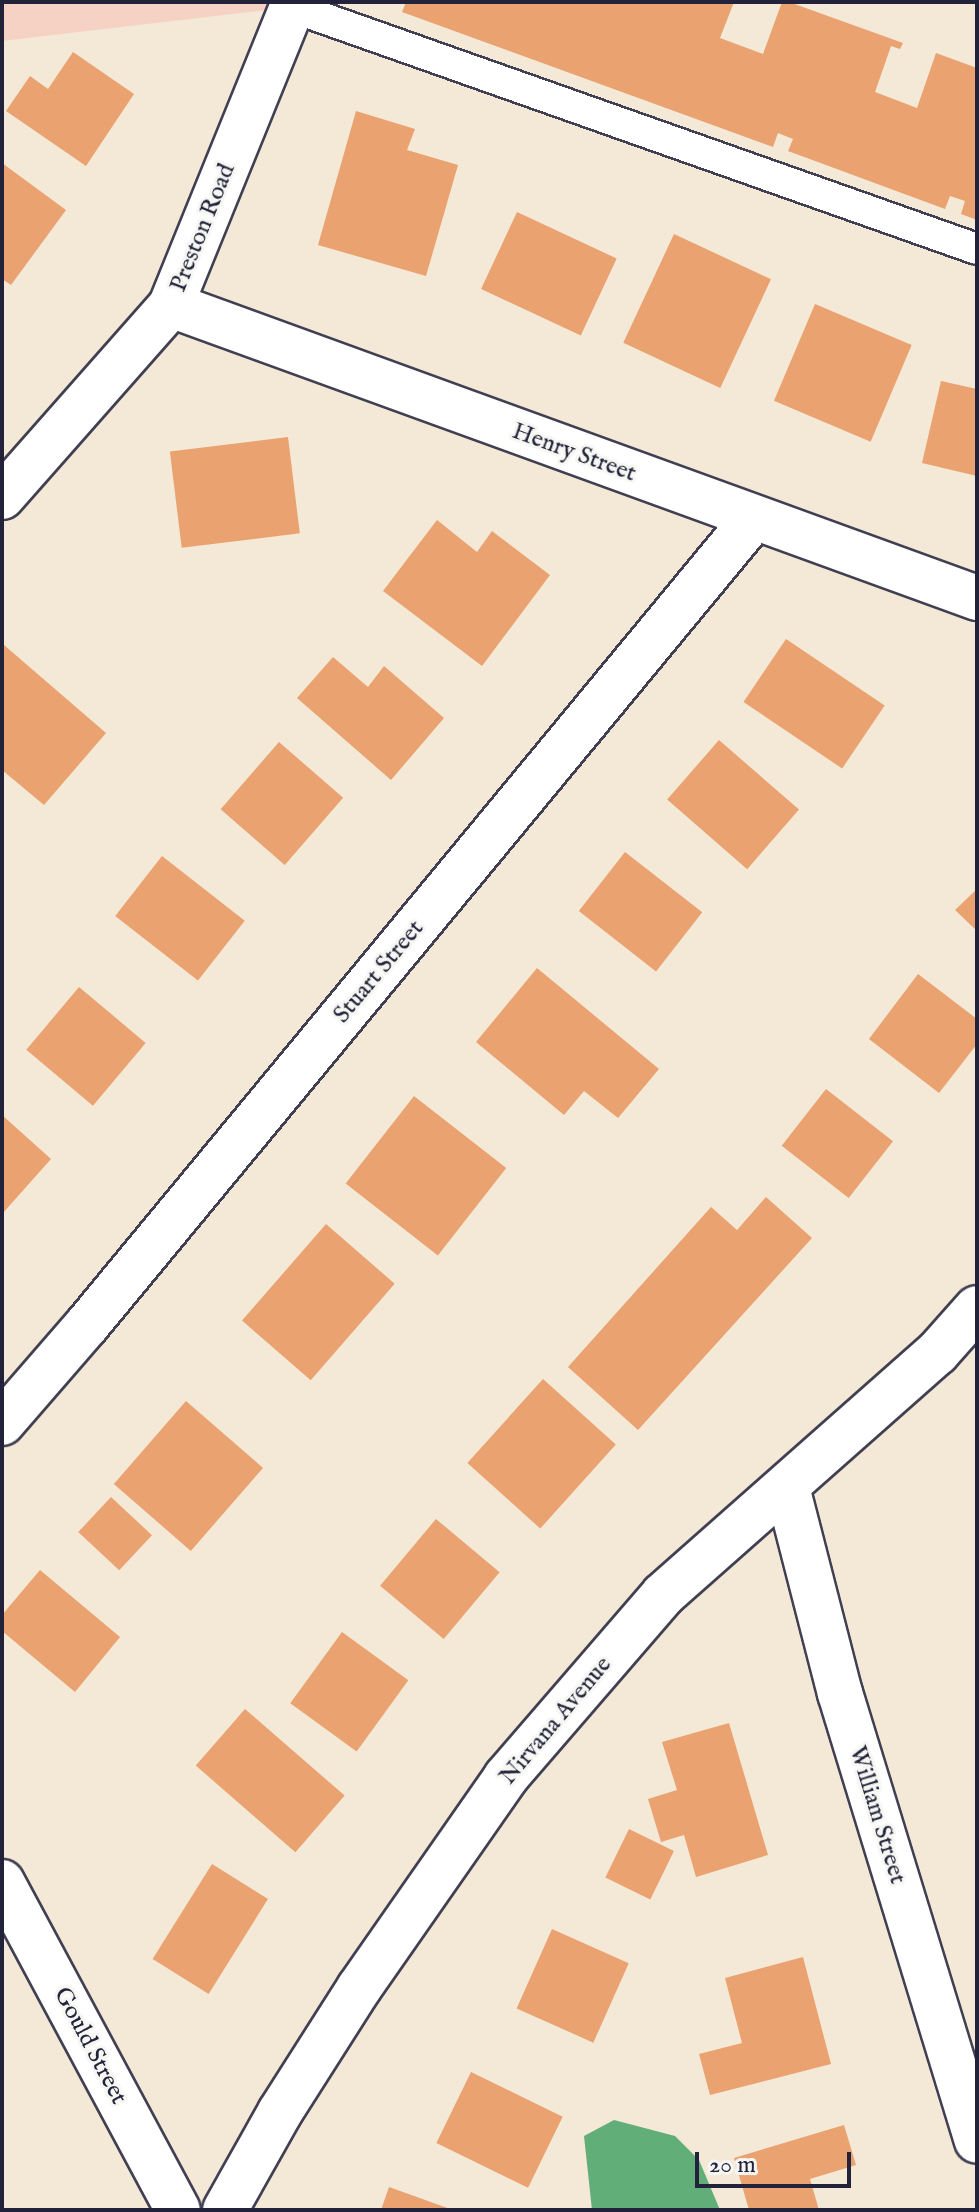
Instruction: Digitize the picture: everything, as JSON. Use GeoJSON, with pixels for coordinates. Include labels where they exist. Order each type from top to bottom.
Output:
{"type":"FeatureCollection","features":[{"type":"Feature","properties":{"kind":"street","name":"Preston Road"},"geometry":{"type":"LineString","coordinates":[[2,497],[171,305],[293,4]]}},
{"type":"Feature","properties":{"kind":"street","name":"Henry Street"},"geometry":{"type":"LineString","coordinates":[[171,305],[977,598]]}},
{"type":"Feature","properties":{"kind":"street","name":"Stuart Street"},"geometry":{"type":"LineString","coordinates":[[2,1423],[97,1313],[753,519]]}},
{"type":"Feature","properties":{"kind":"street","name":"Nirvana Avenue"},"geometry":{"type":"LineString","coordinates":[[225,2210],[280,2112],[359,1988],[506,1777],[663,1595],[937,1353],[977,1308]]}},
{"type":"Feature","properties":{"kind":"street","name":"William Street"},"geometry":{"type":"LineString","coordinates":[[787,1487],[840,1693],[977,2140]]}},
{"type":"Feature","properties":{"kind":"street","name":"Gould Street"},"geometry":{"type":"LineString","coordinates":[[2,1882],[178,2210]]}},
{"type":"Feature","properties":{"kind":"lane"},"geometry":{"type":"LineString","coordinates":[[293,4],[977,249]]}},
{"type":"Feature","properties":{"kind":"shaded area"},"geometry":{"type":"Polygon","coordinates":[[[2,2],[294,2],[292,7],[2,41],[2,2]]]}},
{"type":"Feature","properties":{"kind":"green space"},"geometry":{"type":"Polygon","coordinates":[[[614,2120],[675,2136],[699,2160],[720,2210],[592,2210],[584,2136],[614,2120]]]}},
{"type":"Feature","properties":{"kind":"building"},"geometry":{"type":"Polygon","coordinates":[[[406,2],[734,2],[720,38],[763,54],[782,2],[789,2],[903,43],[900,49],[891,46],[875,92],[917,108],[936,53],[977,68],[977,220],[961,214],[965,201],[950,196],[945,209],[788,151],[793,139],[778,133],[773,147],[402,12],[406,2]]]}},
{"type":"Feature","properties":{"kind":"building"},"geometry":{"type":"Polygon","coordinates":[[[73,52],[134,94],[86,166],[6,111],[30,76],[48,89],[73,52]]]}},
{"type":"Feature","properties":{"kind":"building"},"geometry":{"type":"Polygon","coordinates":[[[356,111],[415,129],[407,150],[458,165],[426,276],[318,245],[356,111]]]}},
{"type":"Feature","properties":{"kind":"building"},"geometry":{"type":"Polygon","coordinates":[[[2,163],[66,210],[11,285],[2,279],[2,163]]]}},
{"type":"Feature","properties":{"kind":"building"},"geometry":{"type":"Polygon","coordinates":[[[517,212],[617,258],[581,336],[481,289],[517,212]]]}},
{"type":"Feature","properties":{"kind":"building"},"geometry":{"type":"Polygon","coordinates":[[[674,234],[771,279],[720,388],[623,343],[674,234]]]}},
{"type":"Feature","properties":{"kind":"building"},"geometry":{"type":"Polygon","coordinates":[[[815,304],[912,345],[871,442],[774,401],[815,304]]]}},
{"type":"Feature","properties":{"kind":"building"},"geometry":{"type":"Polygon","coordinates":[[[941,381],[977,389],[977,476],[922,463],[941,381]]]}},
{"type":"Feature","properties":{"kind":"building"},"geometry":{"type":"Polygon","coordinates":[[[288,437],[300,533],[182,548],[170,452],[288,437]]]}},
{"type":"Feature","properties":{"kind":"building"},"geometry":{"type":"Polygon","coordinates":[[[437,520],[477,552],[492,531],[550,575],[482,666],[383,591],[437,520]]]}},
{"type":"Feature","properties":{"kind":"building"},"geometry":{"type":"Polygon","coordinates":[[[786,639],[885,706],[842,769],[744,702],[786,639]]]}},
{"type":"Feature","properties":{"kind":"building"},"geometry":{"type":"Polygon","coordinates":[[[4,645],[106,733],[44,805],[2,770],[4,645]]]}},
{"type":"Feature","properties":{"kind":"building"},"geometry":{"type":"Polygon","coordinates":[[[333,657],[368,687],[384,666],[444,718],[391,780],[297,698],[333,657]]]}},
{"type":"Feature","properties":{"kind":"building"},"geometry":{"type":"Polygon","coordinates":[[[719,740],[799,810],[747,869],[667,800],[719,740]]]}},
{"type":"Feature","properties":{"kind":"building"},"geometry":{"type":"Polygon","coordinates":[[[279,742],[343,798],[285,865],[221,809],[279,742]]]}},
{"type":"Feature","properties":{"kind":"building"},"geometry":{"type":"Polygon","coordinates":[[[625,852],[702,912],[656,971],[579,911],[625,852]]]}},
{"type":"Feature","properties":{"kind":"building"},"geometry":{"type":"Polygon","coordinates":[[[162,856],[245,921],[198,981],[115,916],[162,856]]]}},
{"type":"Feature","properties":{"kind":"building"},"geometry":{"type":"Polygon","coordinates":[[[977,889],[977,931],[955,910],[977,889]]]}},
{"type":"Feature","properties":{"kind":"building"},"geometry":{"type":"Polygon","coordinates":[[[537,968],[659,1069],[618,1118],[584,1091],[564,1115],[476,1042],[537,968]]]}},
{"type":"Feature","properties":{"kind":"building"},"geometry":{"type":"Polygon","coordinates":[[[918,974],[977,1019],[977,1044],[939,1093],[869,1039],[918,974]]]}},
{"type":"Feature","properties":{"kind":"building"},"geometry":{"type":"Polygon","coordinates":[[[79,987],[146,1043],[93,1106],[26,1050],[79,987]]]}},
{"type":"Feature","properties":{"kind":"building"},"geometry":{"type":"Polygon","coordinates":[[[826,1089],[893,1141],[849,1198],[782,1146],[826,1089]]]}},
{"type":"Feature","properties":{"kind":"building"},"geometry":{"type":"Polygon","coordinates":[[[414,1096],[506,1168],[438,1256],[346,1183],[414,1096]]]}},
{"type":"Feature","properties":{"kind":"building"},"geometry":{"type":"Polygon","coordinates":[[[2,1115],[51,1159],[2,1214],[2,1115]]]}},
{"type":"Feature","properties":{"kind":"building"},"geometry":{"type":"Polygon","coordinates":[[[766,1197],[812,1238],[638,1430],[568,1367],[711,1207],[737,1230],[766,1197]]]}},
{"type":"Feature","properties":{"kind":"building"},"geometry":{"type":"Polygon","coordinates":[[[326,1224],[395,1284],[311,1380],[242,1321],[326,1224]]]}},
{"type":"Feature","properties":{"kind":"building"},"geometry":{"type":"Polygon","coordinates":[[[543,1379],[616,1445],[540,1529],[467,1463],[543,1379]]]}},
{"type":"Feature","properties":{"kind":"building"},"geometry":{"type":"Polygon","coordinates":[[[186,1401],[263,1468],[191,1551],[114,1484],[186,1401]]]}},
{"type":"Feature","properties":{"kind":"building"},"geometry":{"type":"Polygon","coordinates":[[[111,1497],[152,1535],[119,1570],[78,1532],[111,1497]]]}},
{"type":"Feature","properties":{"kind":"building"},"geometry":{"type":"Polygon","coordinates":[[[436,1519],[500,1572],[444,1639],[380,1586],[436,1519]]]}},
{"type":"Feature","properties":{"kind":"building"},"geometry":{"type":"Polygon","coordinates":[[[40,1570],[120,1637],[75,1692],[2,1631],[2,1615],[40,1570]]]}},
{"type":"Feature","properties":{"kind":"building"},"geometry":{"type":"Polygon","coordinates":[[[342,1632],[408,1680],[357,1751],[290,1703],[342,1632]]]}},
{"type":"Feature","properties":{"kind":"building"},"geometry":{"type":"Polygon","coordinates":[[[245,1709],[345,1796],[295,1852],[196,1766],[245,1709]]]}},
{"type":"Feature","properties":{"kind":"building"},"geometry":{"type":"Polygon","coordinates":[[[729,1723],[768,1855],[696,1877],[684,1835],[661,1842],[648,1799],[677,1790],[662,1742],[729,1723]]]}},
{"type":"Feature","properties":{"kind":"building"},"geometry":{"type":"Polygon","coordinates":[[[629,1829],[674,1851],[650,1899],[605,1878],[629,1829]]]}},
{"type":"Feature","properties":{"kind":"building"},"geometry":{"type":"Polygon","coordinates":[[[212,1864],[268,1899],[209,1994],[153,1959],[212,1864]]]}},
{"type":"Feature","properties":{"kind":"building"},"geometry":{"type":"Polygon","coordinates":[[[552,1929],[629,1963],[593,2043],[517,2008],[552,1929]]]}},
{"type":"Feature","properties":{"kind":"building"},"geometry":{"type":"Polygon","coordinates":[[[803,1957],[831,2064],[710,2095],[699,2054],[742,2043],[725,1978],[803,1957]]]}},
{"type":"Feature","properties":{"kind":"building"},"geometry":{"type":"Polygon","coordinates":[[[471,2072],[563,2117],[528,2188],[436,2143],[471,2072]]]}},
{"type":"Feature","properties":{"kind":"building"},"geometry":{"type":"Polygon","coordinates":[[[844,2125],[856,2165],[810,2179],[819,2210],[749,2210],[734,2158],[844,2125]]]}},
{"type":"Feature","properties":{"kind":"building"},"geometry":{"type":"Polygon","coordinates":[[[389,2187],[453,2210],[381,2210],[389,2187]]]}}]}
